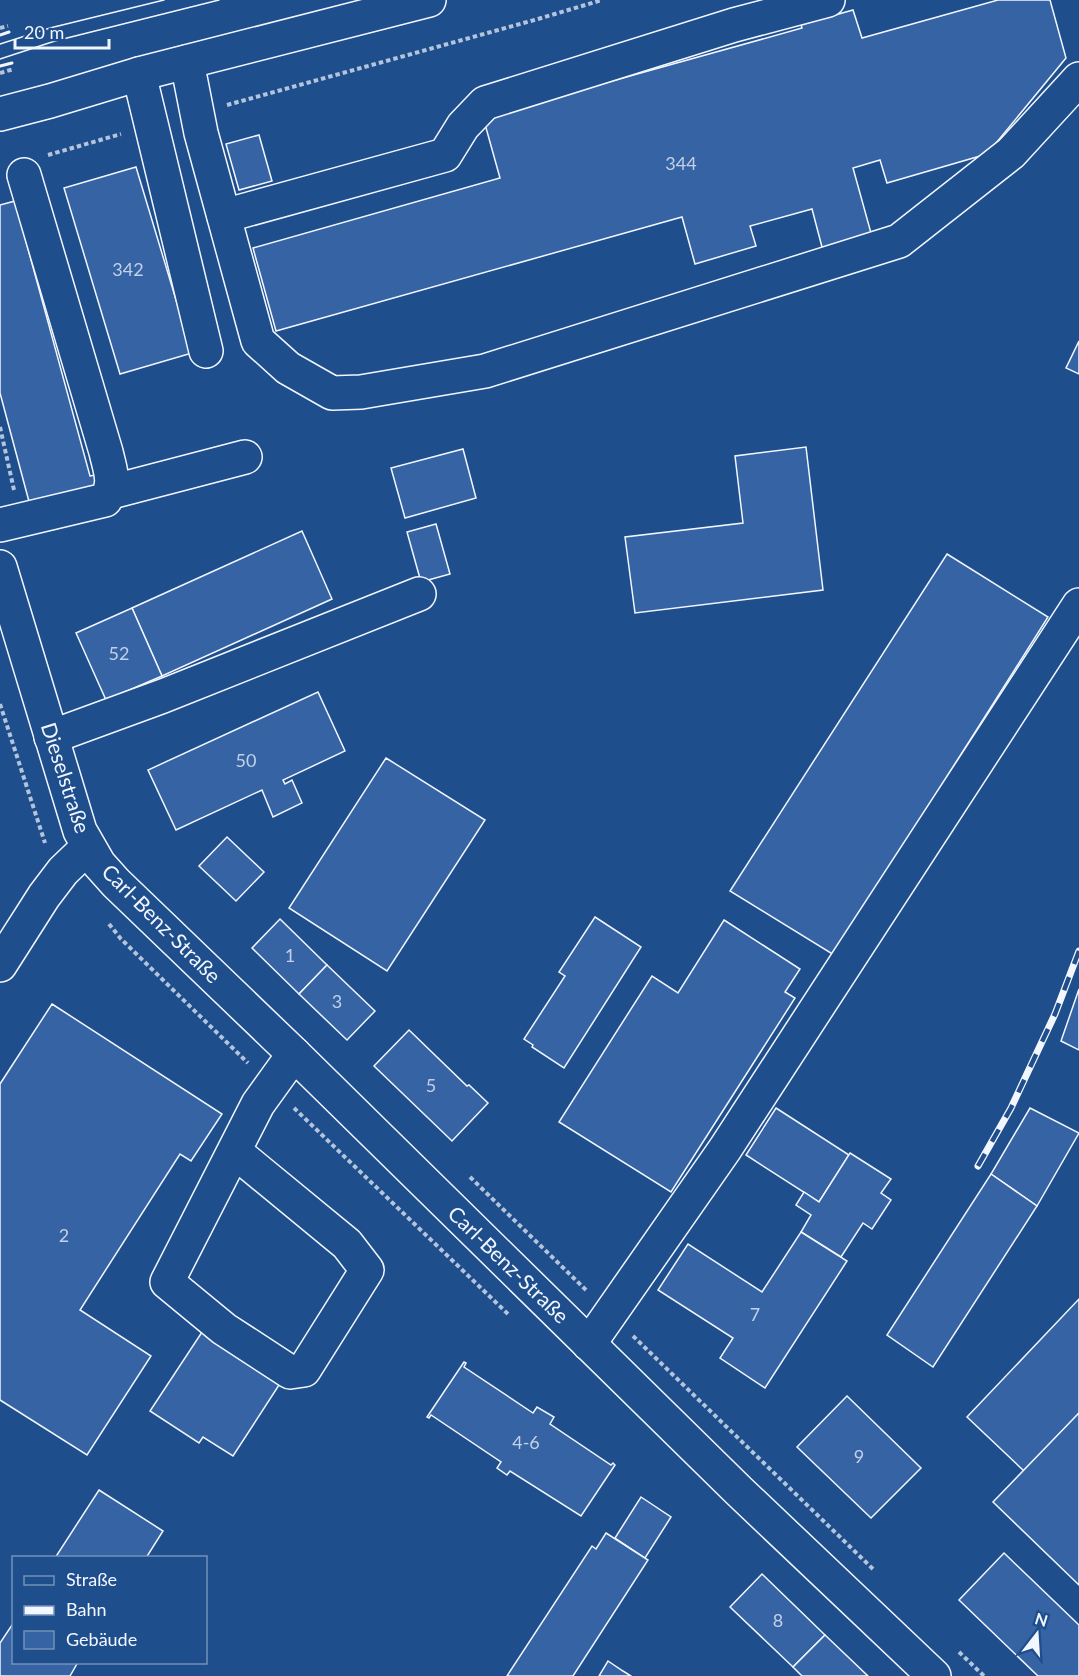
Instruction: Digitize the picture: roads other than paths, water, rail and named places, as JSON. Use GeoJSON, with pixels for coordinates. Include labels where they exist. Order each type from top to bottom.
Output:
{"type":"FeatureCollection","features":[{"type":"Feature","properties":{"kind":"main road"},"geometry":{"type":"LineString","coordinates":[[340,0],[350,7],[382,12]]}},
{"type":"Feature","properties":{"kind":"main road"},"geometry":{"type":"LineString","coordinates":[[0,114],[139,74],[429,0]]}},
{"type":"Feature","properties":{"kind":"main road"},"geometry":{"type":"LineString","coordinates":[[224,216],[445,155],[463,126],[485,103],[734,25],[828,0]]}},
{"type":"Feature","properties":{"kind":"main road"},"geometry":{"type":"LineString","coordinates":[[187,62],[196,113],[258,341],[288,368],[332,393],[361,392],[486,371],[899,241],[1011,153],[1079,79]]}},
{"type":"Feature","properties":{"kind":"main road"},"geometry":{"type":"LineString","coordinates":[[139,74],[206,351]]}},
{"type":"Feature","properties":{"kind":"main road"},"geometry":{"type":"LineString","coordinates":[[0,138],[50,101]]}},
{"type":"Feature","properties":{"kind":"main road"},"geometry":{"type":"LineString","coordinates":[[9,523],[105,500],[111,492],[112,480],[33,166]]}},
{"type":"Feature","properties":{"kind":"main road"},"geometry":{"type":"LineString","coordinates":[[111,492],[245,458]]}},
{"type":"Feature","properties":{"kind":"main road","name":"Dieselstraße"},"geometry":{"type":"LineString","coordinates":[[0,965],[44,896],[63,871],[88,847],[80,831],[2,583]]}},
{"type":"Feature","properties":{"kind":"main road"},"geometry":{"type":"LineString","coordinates":[[51,737],[163,696],[419,594]]}},
{"type":"Feature","properties":{"kind":"main road"},"geometry":{"type":"LineString","coordinates":[[589,1344],[725,1149],[1079,605]]}},
{"type":"Feature","properties":{"kind":"main road","name":"Carl-Benz-Straße"},"geometry":{"type":"LineString","coordinates":[[88,847],[116,883],[294,1054],[739,1491],[934,1676]]}},
{"type":"Feature","properties":{"kind":"main road"},"geometry":{"type":"LineString","coordinates":[[234,1151],[347,1244],[367,1270],[304,1370],[290,1372],[224,1329],[167,1282],[258,1104],[294,1054]]}},
{"type":"Feature","properties":{"kind":"tram line"},"geometry":{"type":"LineString","coordinates":[[0,44],[50,28],[164,0]]}},
{"type":"Feature","properties":{"kind":"tram line"},"geometry":{"type":"LineString","coordinates":[[0,59],[55,41],[219,0]]}},
{"type":"Feature","properties":{"kind":"railway"},"geometry":{"type":"LineString","coordinates":[[978,1166],[1011,1108],[1055,1014],[1079,951]]}}]}
